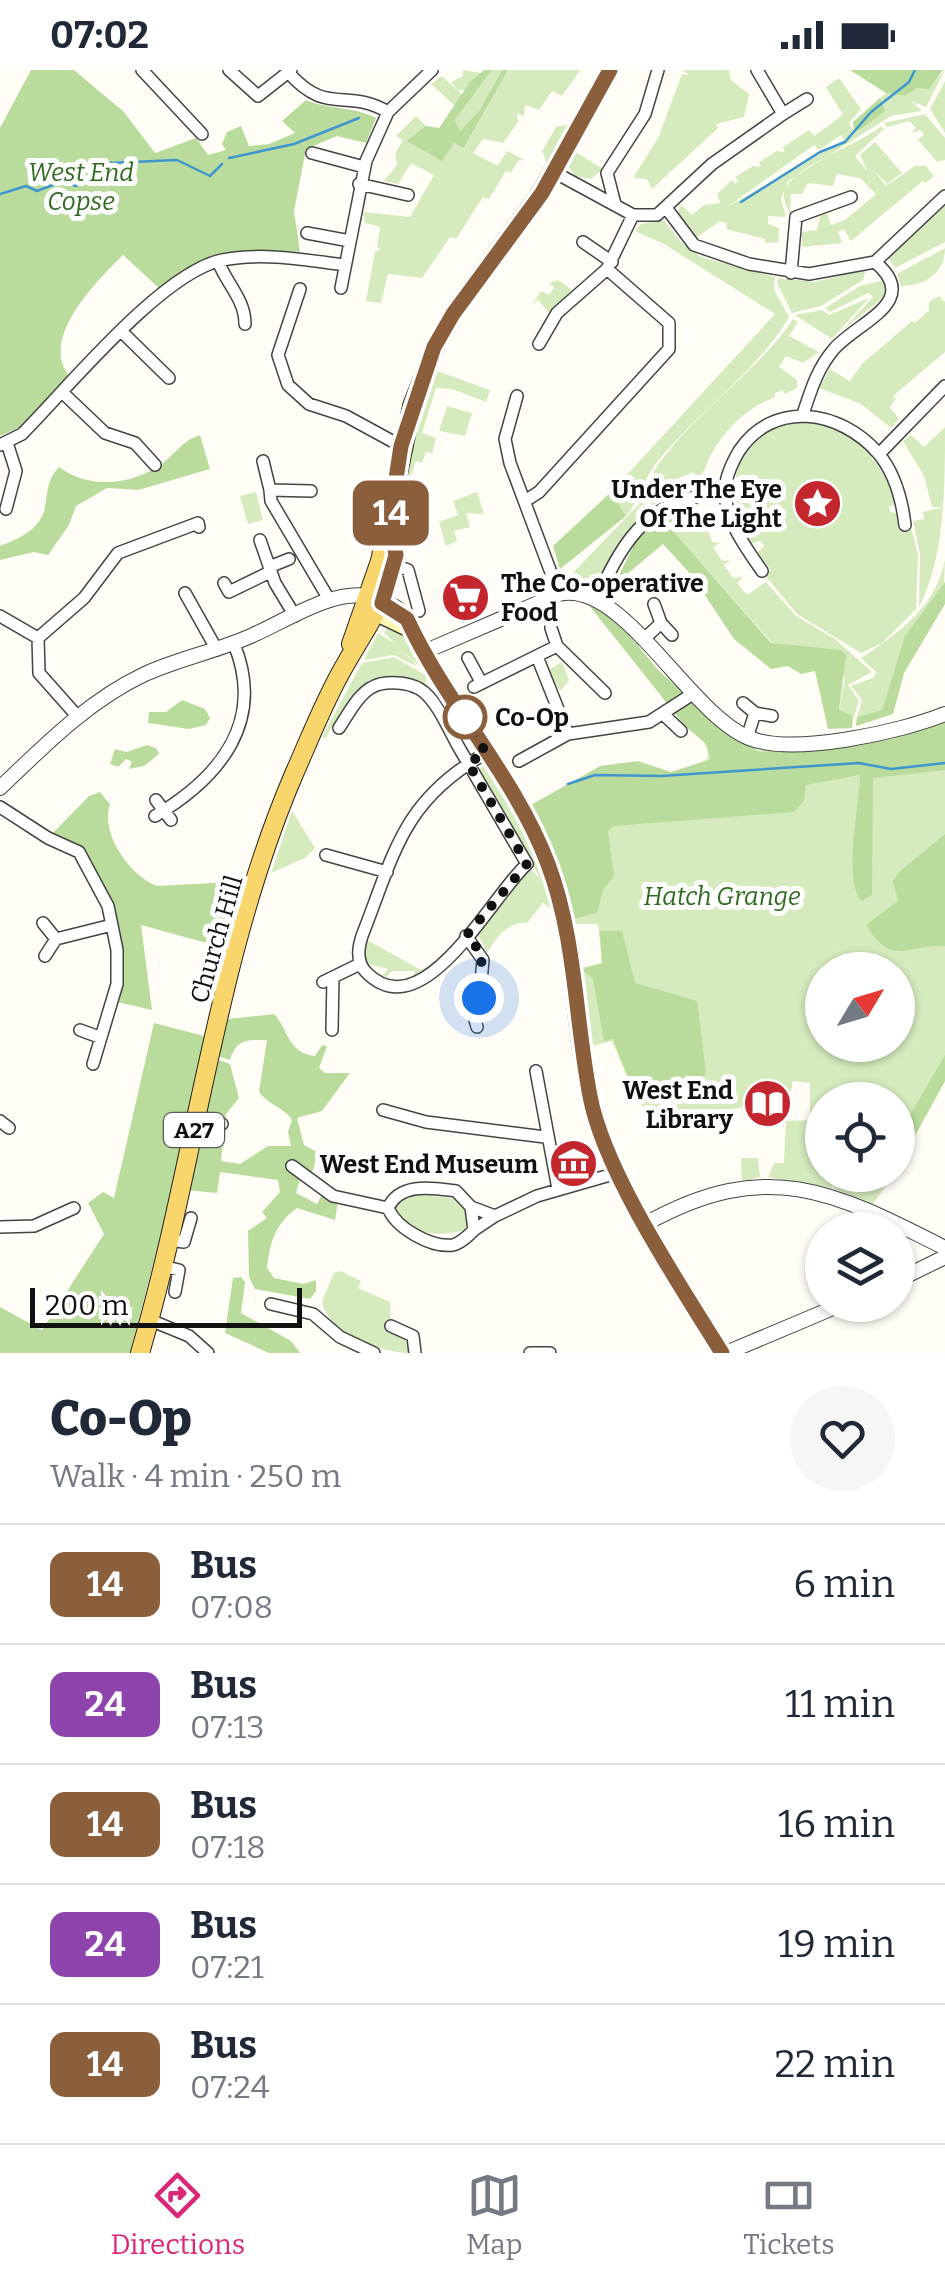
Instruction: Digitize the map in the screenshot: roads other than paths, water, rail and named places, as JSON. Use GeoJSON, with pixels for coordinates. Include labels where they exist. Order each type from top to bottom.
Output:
{"type":"FeatureCollection","features":[{"type":"Feature","properties":{"kind":"main road","name":"A27"},"geometry":{"type":"LineString","coordinates":[[373,605],[387,562],[401,446],[420,383],[443,330],[519,228],[610,70]]}},
{"type":"Feature","properties":{"kind":"main road"},"geometry":{"type":"LineString","coordinates":[[373,605],[403,614],[538,841],[558,892],[571,954],[590,1098],[617,1173],[724,1353]]}},
{"type":"Feature","properties":{"kind":"main road","name":"Church Hill"},"geometry":{"type":"LineString","coordinates":[[140,1353],[235,956],[292,780],[373,605]]}},
{"type":"Feature","properties":{"kind":"street"},"geometry":{"type":"LineString","coordinates":[[229,70],[258,96]]}},
{"type":"Feature","properties":{"kind":"street"},"geometry":{"type":"LineString","coordinates":[[342,288],[364,166],[388,112],[432,70]]}},
{"type":"Feature","properties":{"kind":"street"},"geometry":{"type":"LineString","coordinates":[[582,186],[607,173],[644,114],[658,70]]}},
{"type":"Feature","properties":{"kind":"street"},"geometry":{"type":"LineString","coordinates":[[757,70],[783,114]]}},
{"type":"Feature","properties":{"kind":"street"},"geometry":{"type":"LineString","coordinates":[[253,109],[258,96],[289,71],[320,100],[372,103],[388,112]]}},
{"type":"Feature","properties":{"kind":"street"},"geometry":{"type":"LineString","coordinates":[[148,72],[180,119],[202,134]]}},
{"type":"Feature","properties":{"kind":"street"},"geometry":{"type":"LineString","coordinates":[[554,172],[633,215],[652,217],[667,209],[712,164],[807,99]]}},
{"type":"Feature","properties":{"kind":"street"},"geometry":{"type":"LineString","coordinates":[[312,154],[364,166]]}},
{"type":"Feature","properties":{"kind":"street"},"geometry":{"type":"LineString","coordinates":[[607,173],[614,204]]}},
{"type":"Feature","properties":{"kind":"street"},"geometry":{"type":"LineString","coordinates":[[360,184],[408,195]]}},
{"type":"Feature","properties":{"kind":"street"},"geometry":{"type":"LineString","coordinates":[[667,209],[688,240],[702,250],[791,273],[830,272],[875,262],[945,196]]}},
{"type":"Feature","properties":{"kind":"street"},"geometry":{"type":"LineString","coordinates":[[791,273],[796,217],[850,197]]}},
{"type":"Feature","properties":{"kind":"street"},"geometry":{"type":"LineString","coordinates":[[539,344],[556,313],[610,266],[633,215]]}},
{"type":"Feature","properties":{"kind":"street"},"geometry":{"type":"LineString","coordinates":[[307,234],[350,241]]}},
{"type":"Feature","properties":{"kind":"street"},"geometry":{"type":"LineString","coordinates":[[525,501],[539,492],[669,349],[669,322],[583,242]]}},
{"type":"Feature","properties":{"kind":"street"},"geometry":{"type":"LineString","coordinates":[[6,500],[16,471],[3,444],[63,393],[122,332],[176,285],[218,261],[281,259],[344,265]]}},
{"type":"Feature","properties":{"kind":"street"},"geometry":{"type":"LineString","coordinates":[[218,261],[227,284],[242,301],[245,324]]}},
{"type":"Feature","properties":{"kind":"street"},"geometry":{"type":"LineString","coordinates":[[803,414],[824,361],[846,337],[889,304],[892,284],[875,262]]}},
{"type":"Feature","properties":{"kind":"street"},"geometry":{"type":"LineString","coordinates":[[300,288],[278,355],[282,375],[308,404],[346,416],[401,446]]}},
{"type":"Feature","properties":{"kind":"street"},"geometry":{"type":"LineString","coordinates":[[122,332],[169,378]]}},
{"type":"Feature","properties":{"kind":"street"},"geometry":{"type":"LineString","coordinates":[[878,454],[945,387]]}},
{"type":"Feature","properties":{"kind":"street"},"geometry":{"type":"LineString","coordinates":[[63,393],[109,441],[135,443],[155,464]]}},
{"type":"Feature","properties":{"kind":"street"},"geometry":{"type":"LineString","coordinates":[[517,396],[498,439],[560,594]]}},
{"type":"Feature","properties":{"kind":"street"},"geometry":{"type":"LineString","coordinates":[[762,571],[739,536],[724,492],[735,458],[757,431],[778,418],[803,414],[844,427],[878,454],[892,477],[905,525]]}},
{"type":"Feature","properties":{"kind":"street"},"geometry":{"type":"LineString","coordinates":[[263,461],[274,512],[287,526],[296,551],[336,600]]}},
{"type":"Feature","properties":{"kind":"street"},"geometry":{"type":"LineString","coordinates":[[270,490],[311,491]]}},
{"type":"Feature","properties":{"kind":"street"},"geometry":{"type":"LineString","coordinates":[[597,598],[624,547],[643,522],[683,498],[724,492]]}},
{"type":"Feature","properties":{"kind":"street"},"geometry":{"type":"LineString","coordinates":[[38,638],[84,598],[118,552],[198,523]]}},
{"type":"Feature","properties":{"kind":"street"},"geometry":{"type":"LineString","coordinates":[[260,540],[270,570],[295,616]]}},
{"type":"Feature","properties":{"kind":"street"},"geometry":{"type":"LineString","coordinates":[[224,582],[230,592],[289,559]]}},
{"type":"Feature","properties":{"kind":"street"},"geometry":{"type":"LineString","coordinates":[[387,562],[408,570],[418,611]]}},
{"type":"Feature","properties":{"kind":"street"},"geometry":{"type":"LineString","coordinates":[[426,651],[560,594],[578,592],[597,598],[643,640],[691,695],[748,738],[786,743],[851,738],[945,714]]}},
{"type":"Feature","properties":{"kind":"street"},"geometry":{"type":"LineString","coordinates":[[185,593],[216,650]]}},
{"type":"Feature","properties":{"kind":"street"},"geometry":{"type":"LineString","coordinates":[[0,788],[78,717],[141,676],[234,644],[336,600],[373,605]]}},
{"type":"Feature","properties":{"kind":"street"},"geometry":{"type":"LineString","coordinates":[[654,604],[672,636]]}},
{"type":"Feature","properties":{"kind":"street"},"geometry":{"type":"LineString","coordinates":[[0,616],[38,638]]}},
{"type":"Feature","properties":{"kind":"street"},"geometry":{"type":"LineString","coordinates":[[643,640],[662,622]]}},
{"type":"Feature","properties":{"kind":"street"},"geometry":{"type":"LineString","coordinates":[[551,628],[557,646],[604,693]]}},
{"type":"Feature","properties":{"kind":"street"},"geometry":{"type":"LineString","coordinates":[[38,638],[39,672],[78,717]]}},
{"type":"Feature","properties":{"kind":"street"},"geometry":{"type":"LineString","coordinates":[[156,800],[164,815],[230,753],[240,703],[240,660],[234,644]]}},
{"type":"Feature","properties":{"kind":"street"},"geometry":{"type":"LineString","coordinates":[[468,658],[477,684],[538,659],[557,646]]}},
{"type":"Feature","properties":{"kind":"street"},"geometry":{"type":"LineString","coordinates":[[538,659],[568,734]]}},
{"type":"Feature","properties":{"kind":"street"},"geometry":{"type":"LineString","coordinates":[[338,728],[369,690],[381,684],[411,685],[435,706],[468,763],[527,864],[434,976],[414,984],[382,982],[360,964],[358,948],[414,811],[427,795],[468,763],[486,753]]}},
{"type":"Feature","properties":{"kind":"street"},"geometry":{"type":"LineString","coordinates":[[518,762],[533,759],[568,734],[649,722],[691,695]]}},
{"type":"Feature","properties":{"kind":"street"},"geometry":{"type":"LineString","coordinates":[[743,704],[756,713],[772,716]]}},
{"type":"Feature","properties":{"kind":"street"},"geometry":{"type":"LineString","coordinates":[[748,738],[756,713]]}},
{"type":"Feature","properties":{"kind":"street"},"geometry":{"type":"LineString","coordinates":[[662,714],[681,731]]}},
{"type":"Feature","properties":{"kind":"street"},"geometry":{"type":"LineString","coordinates":[[0,807],[48,838],[79,852],[100,888],[112,925],[117,984],[93,1064]]}},
{"type":"Feature","properties":{"kind":"street"},"geometry":{"type":"LineString","coordinates":[[326,855],[387,872]]}},
{"type":"Feature","properties":{"kind":"street"},"geometry":{"type":"LineString","coordinates":[[43,923],[56,939]]}},
{"type":"Feature","properties":{"kind":"street"},"geometry":{"type":"LineString","coordinates":[[45,956],[56,939],[112,925]]}},
{"type":"Feature","properties":{"kind":"street"},"geometry":{"type":"LineString","coordinates":[[466,936],[483,960],[479,1003],[473,1012],[477,1027]]}},
{"type":"Feature","properties":{"kind":"street"},"geometry":{"type":"LineString","coordinates":[[332,1030],[328,979],[360,964]]}},
{"type":"Feature","properties":{"kind":"street"},"geometry":{"type":"LineString","coordinates":[[80,1030],[99,1037]]}},
{"type":"Feature","properties":{"kind":"street"},"geometry":{"type":"LineString","coordinates":[[536,1072],[558,1189]]}},
{"type":"Feature","properties":{"kind":"street"},"geometry":{"type":"LineString","coordinates":[[523,1099],[540,1097]]}},
{"type":"Feature","properties":{"kind":"street"},"geometry":{"type":"LineString","coordinates":[[383,1110],[426,1122],[546,1137]]}},
{"type":"Feature","properties":{"kind":"street"},"geometry":{"type":"LineString","coordinates":[[197,1115],[222,1124]]}},
{"type":"Feature","properties":{"kind":"street"},"geometry":{"type":"LineString","coordinates":[[292,1166],[307,1186],[388,1208],[398,1223],[434,1242],[456,1244],[495,1216],[558,1189],[617,1173]]}},
{"type":"Feature","properties":{"kind":"street"},"geometry":{"type":"LineString","coordinates":[[647,1223],[711,1197],[759,1184],[792,1185],[815,1190],[945,1249]]}},
{"type":"Feature","properties":{"kind":"street"},"geometry":{"type":"LineString","coordinates":[[388,1208],[401,1193],[430,1188],[456,1191],[471,1207],[495,1216]]}},
{"type":"Feature","properties":{"kind":"street"},"geometry":{"type":"LineString","coordinates":[[471,1207],[474,1230]]}},
{"type":"Feature","properties":{"kind":"street"},"geometry":{"type":"LineString","coordinates":[[0,1227],[74,1208]]}},
{"type":"Feature","properties":{"kind":"street"},"geometry":{"type":"LineString","coordinates":[[168,1240],[184,1242],[191,1218]]}},
{"type":"Feature","properties":{"kind":"street"},"geometry":{"type":"LineString","coordinates":[[915,1269],[945,1249]]}},
{"type":"Feature","properties":{"kind":"street"},"geometry":{"type":"LineString","coordinates":[[162,1266],[179,1270],[176,1292]]}},
{"type":"Feature","properties":{"kind":"street"},"geometry":{"type":"LineString","coordinates":[[271,1304],[311,1313],[340,1337],[374,1353]]}},
{"type":"Feature","properties":{"kind":"street"},"geometry":{"type":"LineString","coordinates":[[724,1353],[805,1319]]}},
{"type":"Feature","properties":{"kind":"street"},"geometry":{"type":"LineString","coordinates":[[150,1320],[189,1336],[208,1353]]}},
{"type":"Feature","properties":{"kind":"street"},"geometry":{"type":"LineString","coordinates":[[391,1326],[414,1336],[415,1353]]}},
{"type":"Feature","properties":{"kind":"street"},"geometry":{"type":"LineString","coordinates":[[530,1353],[550,1353]]}},
{"type":"Feature","properties":{"kind":"waterway"},"geometry":{"type":"LineString","coordinates":[[741,202],[820,152],[845,142],[871,112],[909,82],[915,70]]}},
{"type":"Feature","properties":{"kind":"waterway"},"geometry":{"type":"LineString","coordinates":[[229,158],[294,144],[359,118]]}},
{"type":"Feature","properties":{"kind":"waterway"},"geometry":{"type":"LineString","coordinates":[[0,194],[26,186],[37,191],[63,181],[76,186],[109,163],[177,160],[210,176],[222,164]]}},
{"type":"Feature","properties":{"kind":"waterway"},"geometry":{"type":"LineString","coordinates":[[568,784],[595,775],[661,776],[859,763],[891,769],[945,763]]}},
{"type":"Feature","properties":{"kind":"place","name":"Under The Eye Of The Light"},"geometry":{"type":"Point","coordinates":[817,503]}},
{"type":"Feature","properties":{"kind":"place","name":"The Co-operative Food"},"geometry":{"type":"Point","coordinates":[466,597]}},
{"type":"Feature","properties":{"kind":"place","name":"Co-Op"},"geometry":{"type":"Point","coordinates":[465,717]}},
{"type":"Feature","properties":{"kind":"place","name":"West End Library"},"geometry":{"type":"Point","coordinates":[768,1104]}},
{"type":"Feature","properties":{"kind":"place","name":"West End Museum"},"geometry":{"type":"Point","coordinates":[573,1164]}},
{"type":"Feature","properties":{"kind":"park label","name":"West End Copse"},"geometry":{"type":"Point","coordinates":[81,186]}},
{"type":"Feature","properties":{"kind":"park label","name":"Hatch Grange"},"geometry":{"type":"Point","coordinates":[722,896]}}]}
